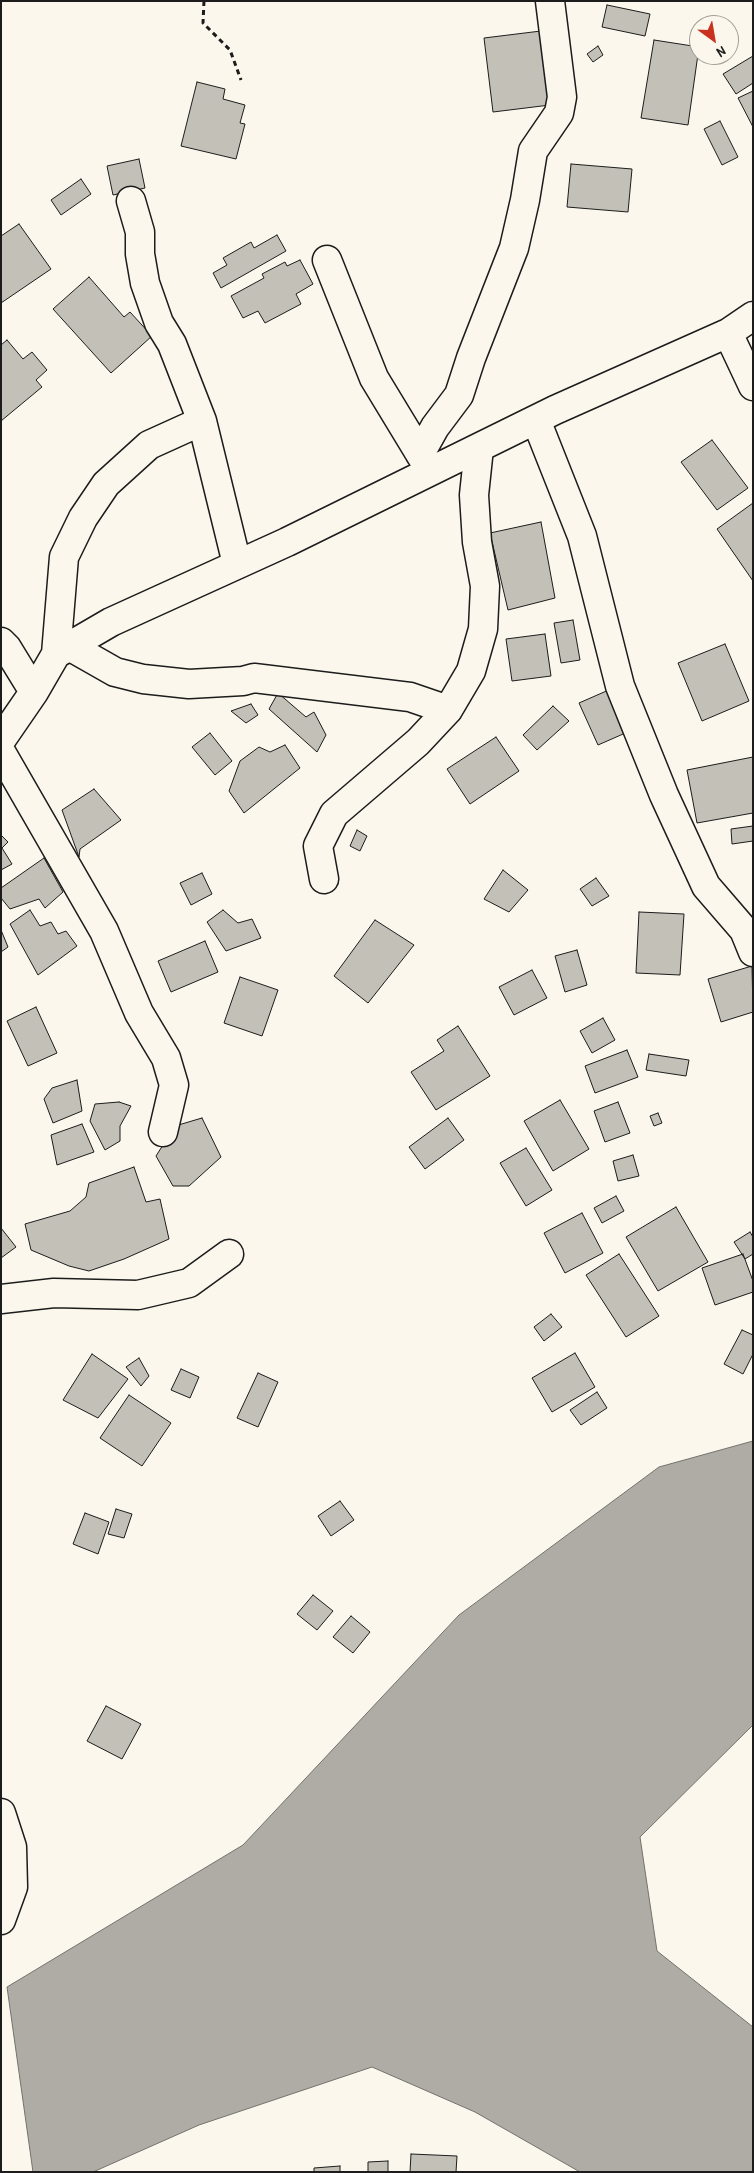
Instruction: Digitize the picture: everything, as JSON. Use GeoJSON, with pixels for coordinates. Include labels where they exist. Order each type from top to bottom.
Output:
{"type":"FeatureCollection","features":[{"type":"Feature","properties":{"kind":"street"},"geometry":{"type":"LineString","coordinates":[[426,463],[435,427],[459,395],[471,358],[514,248],[525,200],[533,151],[559,113],[562,98],[550,1]]}},
{"type":"Feature","properties":{"kind":"street"},"geometry":{"type":"LineString","coordinates":[[131,201],[140,232],[140,254],[145,283],[159,323],[172,344],[202,422],[237,564]]}},
{"type":"Feature","properties":{"kind":"street"},"geometry":{"type":"LineString","coordinates":[[326,260],[374,378],[426,463]]}},
{"type":"Feature","properties":{"kind":"street"},"geometry":{"type":"LineString","coordinates":[[1,740],[64,651],[111,622],[287,542],[426,463],[479,448],[536,420],[728,333],[753,316]]}},
{"type":"Feature","properties":{"kind":"street"},"geometry":{"type":"LineString","coordinates":[[728,333],[753,386]]}},
{"type":"Feature","properties":{"kind":"street"},"geometry":{"type":"LineString","coordinates":[[536,420],[582,536],[620,686],[664,795],[706,886],[750,934]]}},
{"type":"Feature","properties":{"kind":"street"},"geometry":{"type":"LineString","coordinates":[[64,651],[64,557],[82,518],[106,484],[149,445],[202,422]]}},
{"type":"Feature","properties":{"kind":"street"},"geometry":{"type":"LineString","coordinates":[[324,879],[318,846],[334,814],[418,742],[448,710],[471,671],[483,629],[485,586],[477,542],[474,495],[479,448]]}},
{"type":"Feature","properties":{"kind":"street"},"geometry":{"type":"LineString","coordinates":[[1,642],[34,692]]}},
{"type":"Feature","properties":{"kind":"street"},"geometry":{"type":"LineString","coordinates":[[64,651],[115,672],[143,679],[189,684],[244,681],[254,678],[410,697],[448,710]]}},
{"type":"Feature","properties":{"kind":"street"},"geometry":{"type":"LineString","coordinates":[[1,752],[104,931],[139,1013],[166,1058],[174,1085],[163,1132]]}},
{"type":"Feature","properties":{"kind":"street"},"geometry":{"type":"LineString","coordinates":[[1,1299],[54,1293],[138,1296],[188,1283],[229,1254]]}},
{"type":"Feature","properties":{"kind":"street"},"geometry":{"type":"LineString","coordinates":[[1,1813],[12,1847],[13,1887],[1,1920]]}},
{"type":"Feature","properties":{"kind":"path"},"geometry":{"type":"LineString","coordinates":[[204,1],[203,23],[230,50],[240,80]]}},
{"type":"Feature","properties":{"kind":"shaded area"},"geometry":{"type":"Polygon","coordinates":[[[753,1441],[753,1725],[640,1837],[657,1951],[753,2027],[753,2172],[580,2172],[475,2112],[372,2067],[199,2125],[93,2172],[33,2172],[7,1987],[243,1845],[459,1615],[659,1467],[753,1441]]]}},
{"type":"Feature","properties":{"kind":"building"},"geometry":{"type":"Polygon","coordinates":[[[607,5],[650,14],[645,36],[602,27],[607,5]]]}},
{"type":"Feature","properties":{"kind":"building"},"geometry":{"type":"Polygon","coordinates":[[[541,31],[550,105],[493,112],[484,38],[541,31]]]}},
{"type":"Feature","properties":{"kind":"building"},"geometry":{"type":"Polygon","coordinates":[[[654,40],[689,45],[689,65],[696,65],[688,125],[641,118],[654,40]]]}},
{"type":"Feature","properties":{"kind":"building"},"geometry":{"type":"Polygon","coordinates":[[[598,46],[603,55],[593,62],[587,54],[598,46]]]}},
{"type":"Feature","properties":{"kind":"building"},"geometry":{"type":"Polygon","coordinates":[[[753,56],[753,83],[736,94],[723,74],[753,56]]]}},
{"type":"Feature","properties":{"kind":"building"},"geometry":{"type":"Polygon","coordinates":[[[197,82],[225,89],[223,99],[245,105],[240,123],[245,124],[236,159],[181,146],[197,82]]]}},
{"type":"Feature","properties":{"kind":"building"},"geometry":{"type":"Polygon","coordinates":[[[753,91],[753,127],[738,98],[753,91]]]}},
{"type":"Feature","properties":{"kind":"building"},"geometry":{"type":"Polygon","coordinates":[[[720,121],[738,157],[722,165],[704,129],[720,121]]]}},
{"type":"Feature","properties":{"kind":"building"},"geometry":{"type":"Polygon","coordinates":[[[139,159],[145,188],[113,195],[107,166],[139,159]]]}},
{"type":"Feature","properties":{"kind":"building"},"geometry":{"type":"Polygon","coordinates":[[[571,164],[632,169],[628,212],[567,207],[571,164]]]}},
{"type":"Feature","properties":{"kind":"building"},"geometry":{"type":"Polygon","coordinates":[[[81,179],[91,194],[61,215],[51,200],[81,179]]]}},
{"type":"Feature","properties":{"kind":"building"},"geometry":{"type":"Polygon","coordinates":[[[19,224],[51,269],[1,303],[1,236],[19,224]]]}},
{"type":"Feature","properties":{"kind":"building"},"geometry":{"type":"Polygon","coordinates":[[[277,235],[286,251],[221,288],[213,273],[227,265],[223,258],[251,242],[254,248],[277,235]]]}},
{"type":"Feature","properties":{"kind":"building"},"geometry":{"type":"Polygon","coordinates":[[[300,260],[313,284],[296,294],[301,304],[265,323],[258,311],[243,318],[231,296],[264,278],[262,274],[285,262],[287,266],[300,260]]]}},
{"type":"Feature","properties":{"kind":"building"},"geometry":{"type":"Polygon","coordinates":[[[89,277],[124,317],[130,312],[152,336],[111,373],[53,309],[89,277]]]}},
{"type":"Feature","properties":{"kind":"building"},"geometry":{"type":"Polygon","coordinates":[[[7,340],[23,359],[32,352],[47,370],[36,380],[42,387],[1,421],[1,345],[7,340]]]}},
{"type":"Feature","properties":{"kind":"building"},"geometry":{"type":"Polygon","coordinates":[[[712,440],[748,488],[717,510],[681,462],[712,440]]]}},
{"type":"Feature","properties":{"kind":"building"},"geometry":{"type":"Polygon","coordinates":[[[753,503],[753,581],[717,529],[753,503]]]}},
{"type":"Feature","properties":{"kind":"building"},"geometry":{"type":"Polygon","coordinates":[[[541,522],[555,598],[508,610],[490,533],[541,522]]]}},
{"type":"Feature","properties":{"kind":"building"},"geometry":{"type":"Polygon","coordinates":[[[573,620],[580,660],[561,663],[554,623],[573,620]]]}},
{"type":"Feature","properties":{"kind":"building"},"geometry":{"type":"Polygon","coordinates":[[[545,634],[551,676],[512,681],[506,639],[545,634]]]}},
{"type":"Feature","properties":{"kind":"building"},"geometry":{"type":"Polygon","coordinates":[[[725,644],[749,701],[702,721],[678,663],[725,644]]]}},
{"type":"Feature","properties":{"kind":"building"},"geometry":{"type":"Polygon","coordinates":[[[611,689],[630,731],[598,745],[579,703],[611,689]]]}},
{"type":"Feature","properties":{"kind":"building"},"geometry":{"type":"Polygon","coordinates":[[[278,693],[306,717],[314,712],[326,735],[317,752],[269,709],[278,693]]]}},
{"type":"Feature","properties":{"kind":"building"},"geometry":{"type":"Polygon","coordinates":[[[251,704],[258,715],[246,723],[231,711],[251,704]]]}},
{"type":"Feature","properties":{"kind":"building"},"geometry":{"type":"Polygon","coordinates":[[[553,706],[569,721],[537,750],[523,735],[553,706]]]}},
{"type":"Feature","properties":{"kind":"building"},"geometry":{"type":"Polygon","coordinates":[[[210,733],[232,761],[215,775],[192,747],[210,733]]]}},
{"type":"Feature","properties":{"kind":"building"},"geometry":{"type":"Polygon","coordinates":[[[496,737],[519,771],[470,804],[447,769],[496,737]]]}},
{"type":"Feature","properties":{"kind":"building"},"geometry":{"type":"Polygon","coordinates":[[[285,745],[300,768],[244,813],[229,791],[240,761],[259,747],[270,752],[285,745]]]}},
{"type":"Feature","properties":{"kind":"building"},"geometry":{"type":"Polygon","coordinates":[[[753,757],[753,813],[697,823],[687,770],[753,757]]]}},
{"type":"Feature","properties":{"kind":"building"},"geometry":{"type":"Polygon","coordinates":[[[94,789],[121,820],[80,849],[79,857],[62,810],[94,789]]]}},
{"type":"Feature","properties":{"kind":"building"},"geometry":{"type":"Polygon","coordinates":[[[753,826],[753,841],[732,844],[731,829],[753,826]]]}},
{"type":"Feature","properties":{"kind":"building"},"geometry":{"type":"Polygon","coordinates":[[[357,830],[367,836],[360,851],[350,846],[357,830]]]}},
{"type":"Feature","properties":{"kind":"building"},"geometry":{"type":"Polygon","coordinates":[[[1,835],[8,842],[2,848],[12,864],[1,870],[1,835]]]}},
{"type":"Feature","properties":{"kind":"building"},"geometry":{"type":"Polygon","coordinates":[[[44,858],[63,892],[45,908],[39,899],[10,909],[1,898],[1,888],[44,858]]]}},
{"type":"Feature","properties":{"kind":"building"},"geometry":{"type":"Polygon","coordinates":[[[503,870],[528,890],[509,912],[484,899],[503,870]]]}},
{"type":"Feature","properties":{"kind":"building"},"geometry":{"type":"Polygon","coordinates":[[[202,873],[212,894],[191,905],[180,883],[202,873]]]}},
{"type":"Feature","properties":{"kind":"building"},"geometry":{"type":"Polygon","coordinates":[[[596,878],[609,896],[592,906],[580,889],[596,878]]]}},
{"type":"Feature","properties":{"kind":"building"},"geometry":{"type":"Polygon","coordinates":[[[30,910],[40,926],[51,922],[58,934],[66,931],[77,946],[38,975],[10,924],[30,910]]]}},
{"type":"Feature","properties":{"kind":"building"},"geometry":{"type":"Polygon","coordinates":[[[223,910],[238,923],[252,919],[261,938],[226,951],[207,922],[223,910]]]}},
{"type":"Feature","properties":{"kind":"building"},"geometry":{"type":"Polygon","coordinates":[[[639,912],[684,914],[680,975],[636,973],[639,912]]]}},
{"type":"Feature","properties":{"kind":"building"},"geometry":{"type":"Polygon","coordinates":[[[375,920],[414,945],[368,1003],[334,976],[375,920]]]}},
{"type":"Feature","properties":{"kind":"building"},"geometry":{"type":"Polygon","coordinates":[[[1,930],[8,947],[1,952],[1,930]]]}},
{"type":"Feature","properties":{"kind":"building"},"geometry":{"type":"Polygon","coordinates":[[[205,941],[218,972],[171,992],[158,961],[205,941]]]}},
{"type":"Feature","properties":{"kind":"building"},"geometry":{"type":"Polygon","coordinates":[[[577,950],[587,985],[565,992],[555,956],[577,950]]]}},
{"type":"Feature","properties":{"kind":"building"},"geometry":{"type":"Polygon","coordinates":[[[752,966],[753,1012],[721,1022],[708,979],[752,966]]]}},
{"type":"Feature","properties":{"kind":"building"},"geometry":{"type":"Polygon","coordinates":[[[532,970],[547,998],[514,1015],[499,987],[532,970]]]}},
{"type":"Feature","properties":{"kind":"building"},"geometry":{"type":"Polygon","coordinates":[[[240,977],[278,990],[262,1036],[224,1023],[240,977]]]}},
{"type":"Feature","properties":{"kind":"building"},"geometry":{"type":"Polygon","coordinates":[[[36,1007],[57,1053],[28,1066],[7,1021],[36,1007]]]}},
{"type":"Feature","properties":{"kind":"building"},"geometry":{"type":"Polygon","coordinates":[[[603,1018],[615,1040],[592,1053],[580,1031],[603,1018]]]}},
{"type":"Feature","properties":{"kind":"building"},"geometry":{"type":"Polygon","coordinates":[[[458,1026],[490,1076],[436,1110],[411,1072],[444,1051],[437,1040],[458,1026]]]}},
{"type":"Feature","properties":{"kind":"building"},"geometry":{"type":"Polygon","coordinates":[[[627,1050],[638,1077],[595,1093],[585,1066],[627,1050]]]}},
{"type":"Feature","properties":{"kind":"building"},"geometry":{"type":"Polygon","coordinates":[[[649,1054],[689,1060],[686,1076],[646,1070],[649,1054]]]}},
{"type":"Feature","properties":{"kind":"building"},"geometry":{"type":"Polygon","coordinates":[[[77,1080],[82,1111],[53,1123],[44,1099],[52,1088],[77,1080]]]}},
{"type":"Feature","properties":{"kind":"building"},"geometry":{"type":"Polygon","coordinates":[[[560,1100],[589,1149],[553,1171],[524,1121],[560,1100]]]}},
{"type":"Feature","properties":{"kind":"building"},"geometry":{"type":"Polygon","coordinates":[[[119,1102],[131,1106],[120,1126],[120,1141],[105,1150],[90,1121],[95,1104],[119,1102]]]}},
{"type":"Feature","properties":{"kind":"building"},"geometry":{"type":"Polygon","coordinates":[[[618,1102],[630,1133],[605,1142],[594,1111],[618,1102]]]}},
{"type":"Feature","properties":{"kind":"building"},"geometry":{"type":"Polygon","coordinates":[[[658,1113],[662,1123],[654,1126],[650,1116],[658,1113]]]}},
{"type":"Feature","properties":{"kind":"building"},"geometry":{"type":"Polygon","coordinates":[[[202,1118],[221,1157],[189,1186],[173,1186],[156,1156],[175,1126],[202,1118]]]}},
{"type":"Feature","properties":{"kind":"building"},"geometry":{"type":"Polygon","coordinates":[[[448,1118],[464,1140],[425,1169],[409,1147],[448,1118]]]}},
{"type":"Feature","properties":{"kind":"building"},"geometry":{"type":"Polygon","coordinates":[[[82,1124],[94,1152],[57,1165],[51,1135],[82,1124]]]}},
{"type":"Feature","properties":{"kind":"building"},"geometry":{"type":"Polygon","coordinates":[[[526,1148],[552,1190],[526,1206],[500,1163],[526,1148]]]}},
{"type":"Feature","properties":{"kind":"building"},"geometry":{"type":"Polygon","coordinates":[[[633,1155],[639,1176],[618,1181],[613,1161],[633,1155]]]}},
{"type":"Feature","properties":{"kind":"building"},"geometry":{"type":"Polygon","coordinates":[[[134,1167],[146,1202],[160,1199],[169,1239],[124,1259],[89,1271],[69,1266],[31,1250],[25,1224],[70,1211],[86,1197],[89,1183],[134,1167]]]}},
{"type":"Feature","properties":{"kind":"building"},"geometry":{"type":"Polygon","coordinates":[[[616,1196],[624,1211],[602,1223],[594,1208],[616,1196]]]}},
{"type":"Feature","properties":{"kind":"building"},"geometry":{"type":"Polygon","coordinates":[[[676,1207],[708,1262],[658,1291],[626,1237],[676,1207]]]}},
{"type":"Feature","properties":{"kind":"building"},"geometry":{"type":"Polygon","coordinates":[[[582,1213],[603,1253],[565,1273],[544,1233],[582,1213]]]}},
{"type":"Feature","properties":{"kind":"building"},"geometry":{"type":"Polygon","coordinates":[[[1,1228],[16,1247],[1,1258],[1,1228]]]}},
{"type":"Feature","properties":{"kind":"building"},"geometry":{"type":"Polygon","coordinates":[[[750,1232],[753,1237],[753,1254],[745,1259],[734,1242],[750,1232]]]}},
{"type":"Feature","properties":{"kind":"building"},"geometry":{"type":"Polygon","coordinates":[[[619,1254],[659,1316],[626,1337],[586,1275],[619,1254]]]}},
{"type":"Feature","properties":{"kind":"building"},"geometry":{"type":"Polygon","coordinates":[[[743,1254],[753,1281],[753,1292],[715,1305],[702,1268],[743,1254]]]}},
{"type":"Feature","properties":{"kind":"building"},"geometry":{"type":"Polygon","coordinates":[[[551,1314],[562,1327],[544,1341],[534,1327],[551,1314]]]}},
{"type":"Feature","properties":{"kind":"building"},"geometry":{"type":"Polygon","coordinates":[[[742,1330],[753,1335],[753,1354],[743,1374],[724,1364],[742,1330]]]}},
{"type":"Feature","properties":{"kind":"building"},"geometry":{"type":"Polygon","coordinates":[[[575,1353],[595,1387],[552,1412],[532,1378],[575,1353]]]}},
{"type":"Feature","properties":{"kind":"building"},"geometry":{"type":"Polygon","coordinates":[[[92,1354],[128,1379],[98,1418],[63,1400],[92,1354]]]}},
{"type":"Feature","properties":{"kind":"building"},"geometry":{"type":"Polygon","coordinates":[[[139,1358],[149,1376],[141,1386],[126,1367],[139,1358]]]}},
{"type":"Feature","properties":{"kind":"building"},"geometry":{"type":"Polygon","coordinates":[[[181,1369],[199,1377],[190,1398],[171,1390],[181,1369]]]}},
{"type":"Feature","properties":{"kind":"building"},"geometry":{"type":"Polygon","coordinates":[[[258,1373],[278,1382],[258,1427],[237,1418],[258,1373]]]}},
{"type":"Feature","properties":{"kind":"building"},"geometry":{"type":"Polygon","coordinates":[[[597,1392],[607,1408],[581,1425],[570,1410],[597,1392]]]}},
{"type":"Feature","properties":{"kind":"building"},"geometry":{"type":"Polygon","coordinates":[[[129,1395],[171,1423],[142,1466],[100,1438],[129,1395]]]}},
{"type":"Feature","properties":{"kind":"building"},"geometry":{"type":"Polygon","coordinates":[[[340,1501],[354,1520],[331,1536],[318,1516],[340,1501]]]}},
{"type":"Feature","properties":{"kind":"building"},"geometry":{"type":"Polygon","coordinates":[[[116,1509],[132,1514],[124,1538],[108,1534],[116,1509]]]}},
{"type":"Feature","properties":{"kind":"building"},"geometry":{"type":"Polygon","coordinates":[[[85,1513],[109,1522],[98,1554],[73,1544],[85,1513]]]}},
{"type":"Feature","properties":{"kind":"building"},"geometry":{"type":"Polygon","coordinates":[[[313,1595],[333,1611],[317,1630],[297,1614],[313,1595]]]}},
{"type":"Feature","properties":{"kind":"building"},"geometry":{"type":"Polygon","coordinates":[[[351,1616],[370,1632],[353,1653],[333,1637],[351,1616]]]}},
{"type":"Feature","properties":{"kind":"building"},"geometry":{"type":"Polygon","coordinates":[[[106,1706],[141,1724],[122,1759],[87,1741],[106,1706]]]}},
{"type":"Feature","properties":{"kind":"building"},"geometry":{"type":"Polygon","coordinates":[[[411,2154],[457,2156],[456,2172],[410,2172],[411,2154]]]}},
{"type":"Feature","properties":{"kind":"building"},"geometry":{"type":"Polygon","coordinates":[[[388,2161],[388,2172],[368,2172],[368,2162],[388,2161]]]}},
{"type":"Feature","properties":{"kind":"building"},"geometry":{"type":"Polygon","coordinates":[[[340,2166],[340,2172],[314,2172],[314,2168],[340,2166]]]}}]}
